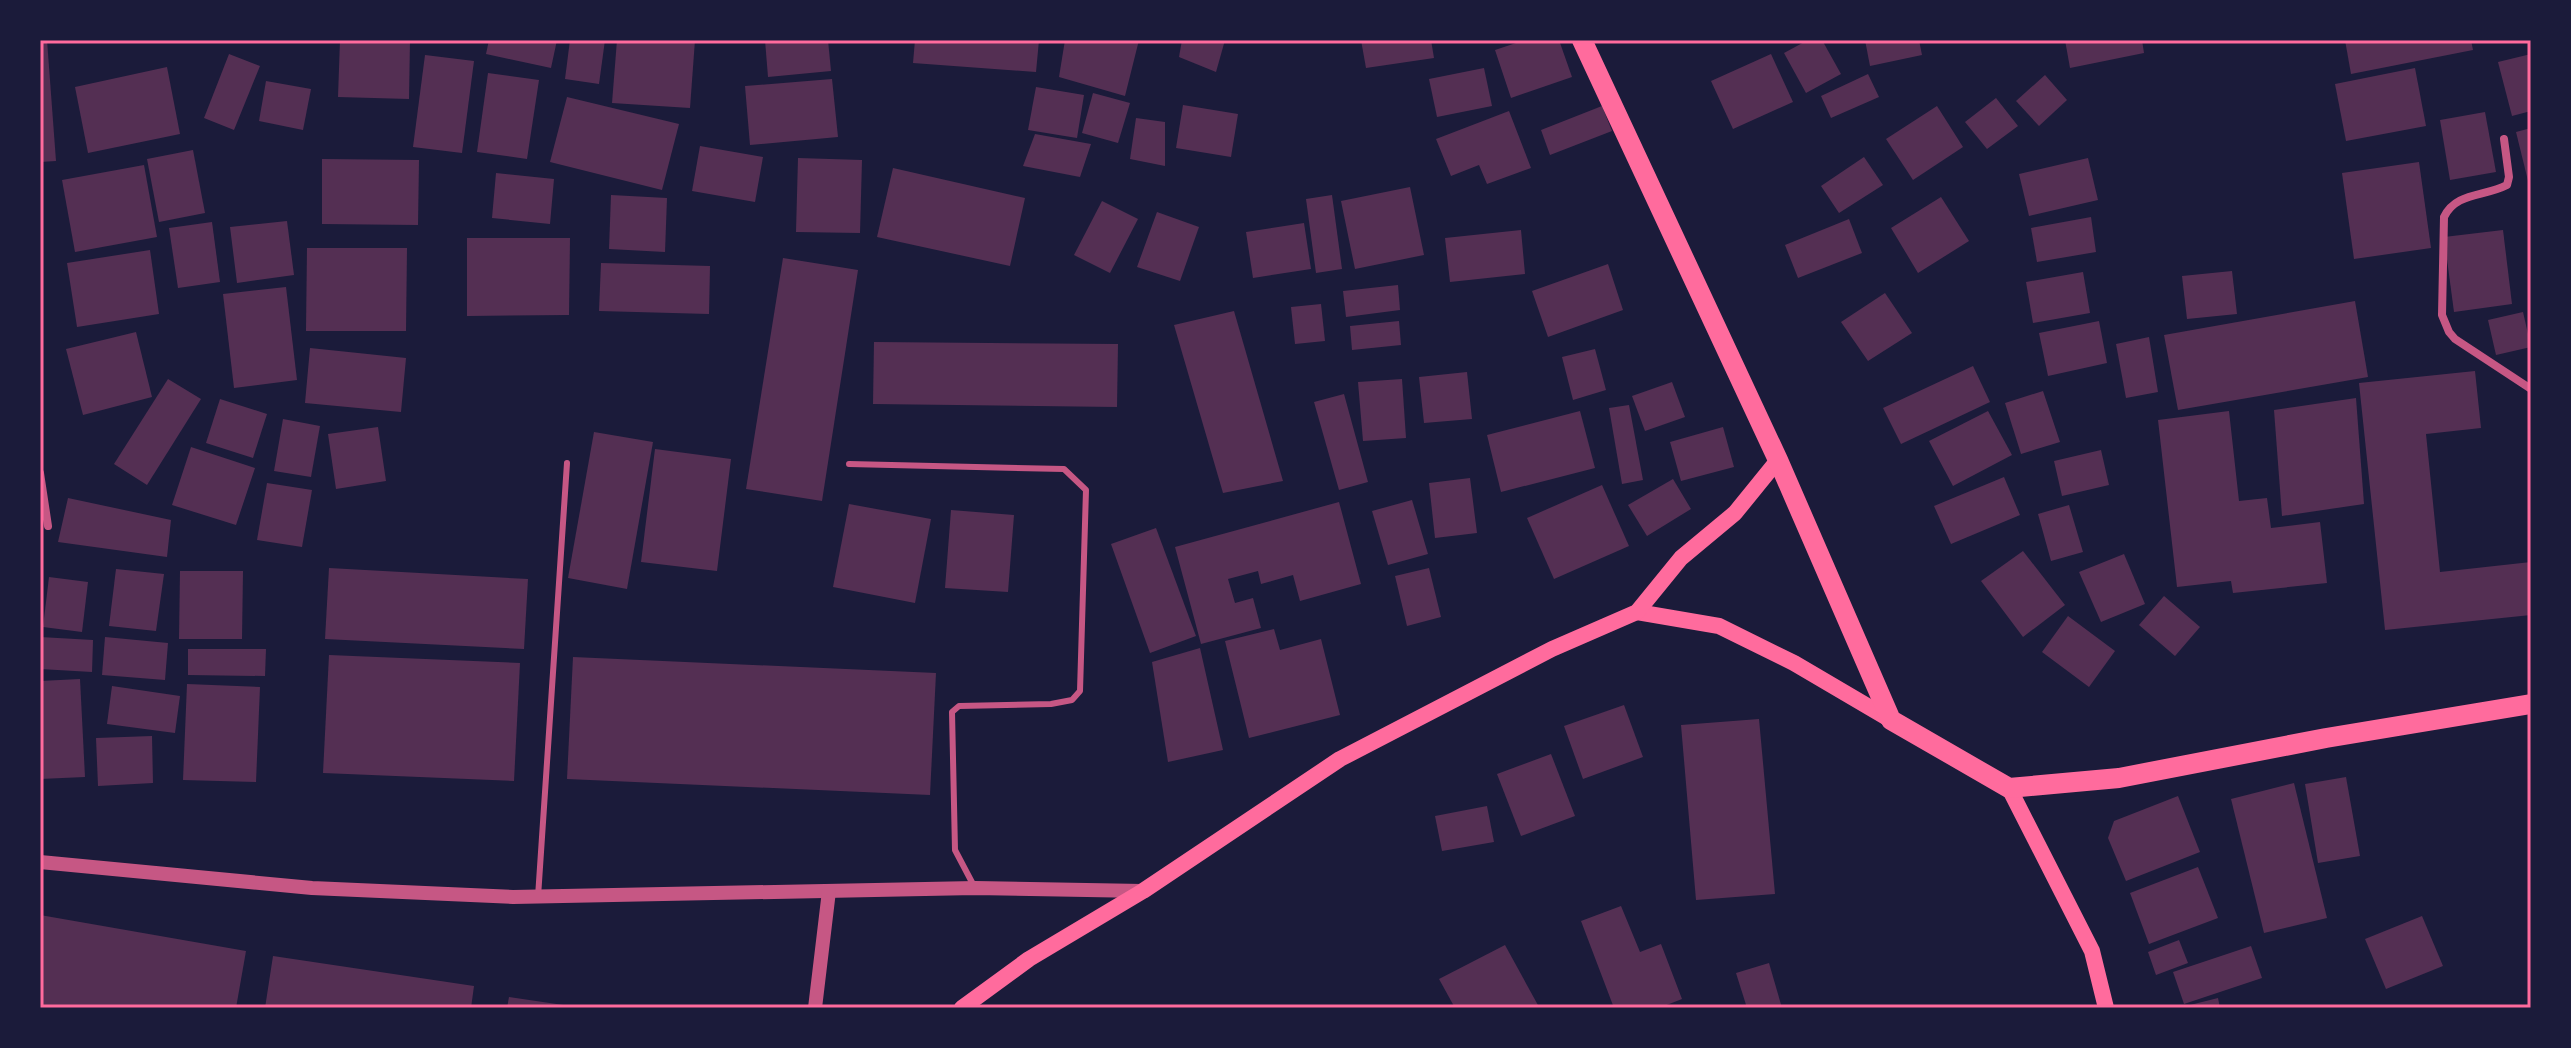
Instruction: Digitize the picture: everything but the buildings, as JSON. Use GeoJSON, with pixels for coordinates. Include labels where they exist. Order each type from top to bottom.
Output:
{"type":"FeatureCollection","features":[{"type":"Feature","properties":{"kind":"main road"},"geometry":{"type":"LineString","coordinates":[[1582,40],[1778,460],[1891,720]]}},
{"type":"Feature","properties":{"kind":"main road"},"geometry":{"type":"LineString","coordinates":[[962,1008],[1029,959],[1143,891],[1340,759],[1552,649],[1637,612],[1681,558],[1735,513],[1778,460]]}},
{"type":"Feature","properties":{"kind":"main road"},"geometry":{"type":"LineString","coordinates":[[1637,612],[1719,626],[1794,663],[2009,788],[2092,951],[2106,1008]]}},
{"type":"Feature","properties":{"kind":"main road"},"geometry":{"type":"LineString","coordinates":[[2009,788],[2119,778],[2326,738],[2531,704]]}},
{"type":"Feature","properties":{"kind":"street"},"geometry":{"type":"LineString","coordinates":[[2504,139],[2509,177],[2507,185],[2461,199],[2449,206],[2444,217],[2442,315],[2455,339],[2531,389]]}},
{"type":"Feature","properties":{"kind":"street"},"geometry":{"type":"LineString","coordinates":[[40,473],[48,526]]}},
{"type":"Feature","properties":{"kind":"street"},"geometry":{"type":"LineString","coordinates":[[40,862],[312,888],[538,897],[975,888],[1143,891]]}},
{"type":"Feature","properties":{"kind":"street"},"geometry":{"type":"LineString","coordinates":[[815,1008],[829,891]]}},
{"type":"Feature","properties":{"kind":"lane"},"geometry":{"type":"LineString","coordinates":[[538,897],[567,463]]}},
{"type":"Feature","properties":{"kind":"lane"},"geometry":{"type":"LineString","coordinates":[[849,464],[1064,469],[1086,490],[1080,691],[1072,700],[1051,704],[959,706],[952,712],[955,850],[975,888]]}}]}
